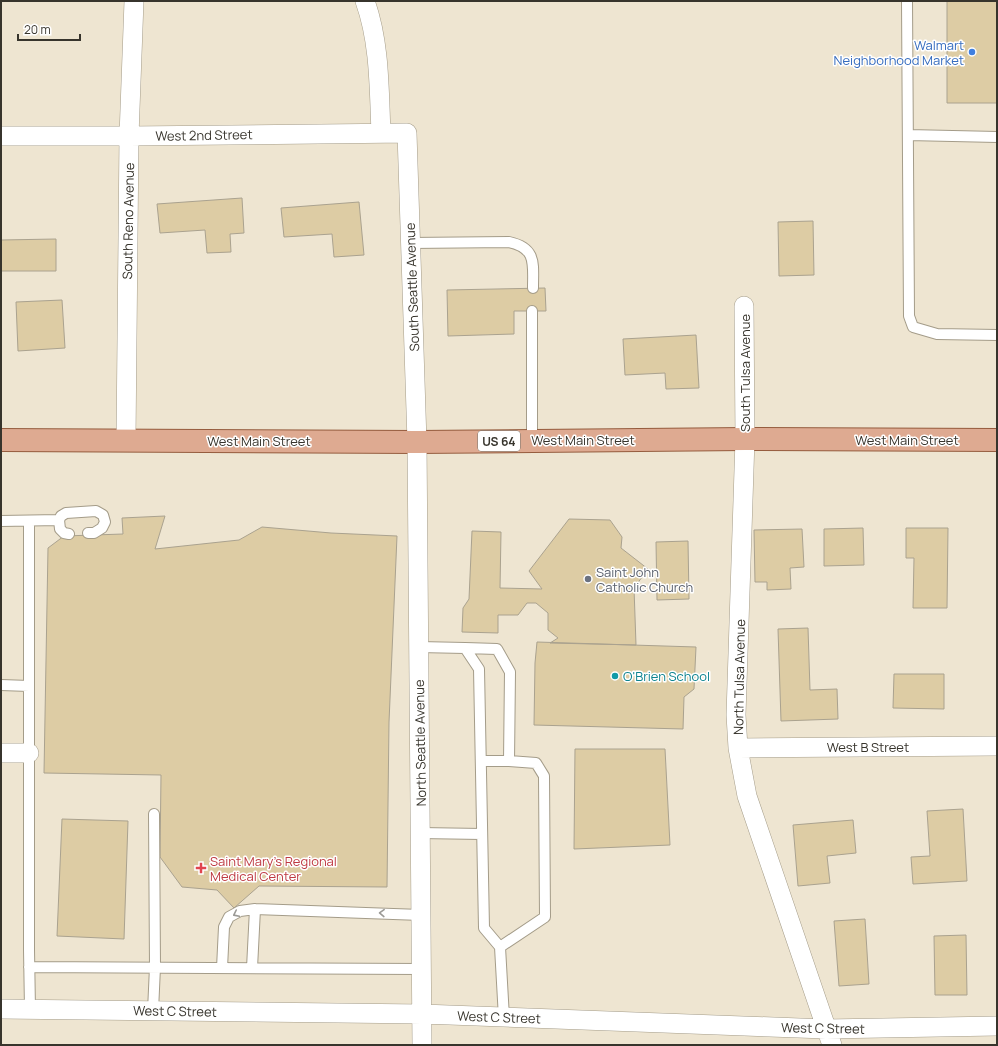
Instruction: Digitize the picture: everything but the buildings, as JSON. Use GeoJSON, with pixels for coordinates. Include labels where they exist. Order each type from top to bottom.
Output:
{"type":"FeatureCollection","features":[{"type":"Feature","properties":{"kind":"main road","name":"West Main Street"},"geometry":{"type":"LineString","coordinates":[[1,440],[417,442],[745,439],[997,440]]}},
{"type":"Feature","properties":{"kind":"street","name":"South Reno Avenue"},"geometry":{"type":"LineString","coordinates":[[126,440],[129,136],[134,1]]}},
{"type":"Feature","properties":{"kind":"street"},"geometry":{"type":"LineString","coordinates":[[365,1],[371,17],[376,47],[381,133]]}},
{"type":"Feature","properties":{"kind":"street","name":"West 2nd Street"},"geometry":{"type":"LineString","coordinates":[[1,136],[407,133]]}},
{"type":"Feature","properties":{"kind":"street","name":"South Seattle Avenue"},"geometry":{"type":"LineString","coordinates":[[407,133],[417,442]]}},
{"type":"Feature","properties":{"kind":"street","name":"South Tulsa Avenue"},"geometry":{"type":"LineString","coordinates":[[744,306],[745,439]]}},
{"type":"Feature","properties":{"kind":"street","name":"North Tulsa Avenue"},"geometry":{"type":"LineString","coordinates":[[745,439],[736,715],[738,748],[747,796],[829,1037]]}},
{"type":"Feature","properties":{"kind":"street","name":"North Seattle Avenue"},"geometry":{"type":"LineString","coordinates":[[417,442],[422,1045]]}},
{"type":"Feature","properties":{"kind":"street","name":"West B Street"},"geometry":{"type":"LineString","coordinates":[[738,748],[997,746]]}},
{"type":"Feature","properties":{"kind":"street"},"geometry":{"type":"LineString","coordinates":[[1,753],[29,753]]}},
{"type":"Feature","properties":{"kind":"street","name":"West C Street"},"geometry":{"type":"LineString","coordinates":[[1,1009],[422,1014],[829,1037],[997,1026]]}},
{"type":"Feature","properties":{"kind":"lane"},"geometry":{"type":"LineString","coordinates":[[908,1],[909,316],[913,327],[937,334],[997,336]]}},
{"type":"Feature","properties":{"kind":"lane"},"geometry":{"type":"LineString","coordinates":[[908,135],[997,138]]}},
{"type":"Feature","properties":{"kind":"lane"},"geometry":{"type":"LineString","coordinates":[[410,243],[509,242],[519,244],[526,248],[533,263],[533,288]]}},
{"type":"Feature","properties":{"kind":"lane"},"geometry":{"type":"LineString","coordinates":[[532,311],[532,441]]}},
{"type":"Feature","properties":{"kind":"lane"},"geometry":{"type":"LineString","coordinates":[[69,534],[64,533],[60,529],[59,520],[66,512],[96,511],[103,515],[105,522],[102,528],[94,533],[88,533]]}},
{"type":"Feature","properties":{"kind":"lane"},"geometry":{"type":"LineString","coordinates":[[1,521],[59,520]]}},
{"type":"Feature","properties":{"kind":"lane"},"geometry":{"type":"LineString","coordinates":[[29,521],[30,1009]]}},
{"type":"Feature","properties":{"kind":"lane"},"geometry":{"type":"LineString","coordinates":[[419,647],[496,650],[510,672],[509,761]]}},
{"type":"Feature","properties":{"kind":"lane"},"geometry":{"type":"LineString","coordinates":[[465,648],[479,669],[484,928],[500,947],[504,1018]]}},
{"type":"Feature","properties":{"kind":"lane"},"geometry":{"type":"LineString","coordinates":[[1,685],[29,686]]}},
{"type":"Feature","properties":{"kind":"lane"},"geometry":{"type":"LineString","coordinates":[[481,761],[536,763],[544,776],[545,917],[500,947]]}},
{"type":"Feature","properties":{"kind":"lane"},"geometry":{"type":"LineString","coordinates":[[153,1011],[155,967],[154,814]]}},
{"type":"Feature","properties":{"kind":"lane"},"geometry":{"type":"LineString","coordinates":[[420,833],[482,834]]}},
{"type":"Feature","properties":{"kind":"lane"},"geometry":{"type":"LineString","coordinates":[[222,968],[224,927],[229,917],[240,911],[255,909],[421,915]]}},
{"type":"Feature","properties":{"kind":"lane"},"geometry":{"type":"LineString","coordinates":[[252,968],[255,909]]}},
{"type":"Feature","properties":{"kind":"lane"},"geometry":{"type":"LineString","coordinates":[[30,966],[422,969]]}},
{"type":"Feature","properties":{"kind":"place","name":"Walmart Neighborhood Market"},"geometry":{"type":"Point","coordinates":[972,52]}},
{"type":"Feature","properties":{"kind":"place","name":"Saint John Catholic Church"},"geometry":{"type":"Point","coordinates":[588,579]}},
{"type":"Feature","properties":{"kind":"place","name":"O'Brien School"},"geometry":{"type":"Point","coordinates":[615,676]}},
{"type":"Feature","properties":{"kind":"place","name":"Saint Mary's Regional Medical Center"},"geometry":{"type":"Point","coordinates":[201,868]}}]}
